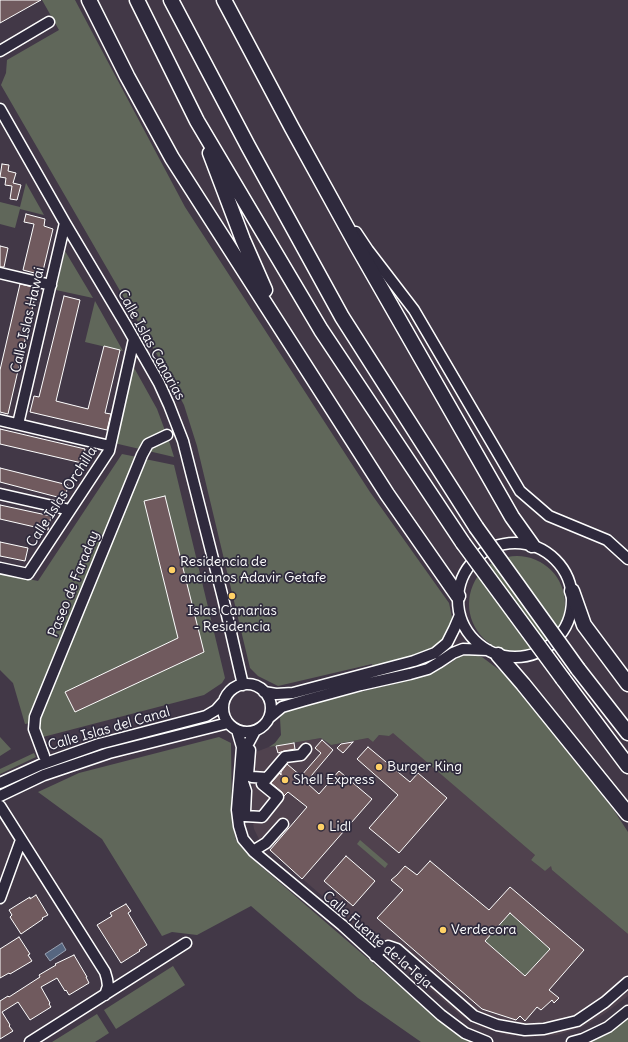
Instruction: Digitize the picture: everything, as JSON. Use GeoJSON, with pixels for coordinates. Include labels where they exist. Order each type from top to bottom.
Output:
{"type":"FeatureCollection","features":[{"type":"Feature","properties":{"kind":"highway"},"geometry":{"type":"LineString","coordinates":[[89,0],[127,76],[172,158],[387,494],[458,596]]}},
{"type":"Feature","properties":{"kind":"highway"},"geometry":{"type":"LineString","coordinates":[[137,0],[197,121],[321,330],[463,543],[628,766]]}},
{"type":"Feature","properties":{"kind":"highway"},"geometry":{"type":"LineString","coordinates":[[171,0],[248,146],[342,317],[476,527],[578,669],[628,732]]}},
{"type":"Feature","properties":{"kind":"highway"},"geometry":{"type":"LineString","coordinates":[[224,0],[331,199],[512,517],[532,545]]}},
{"type":"Feature","properties":{"kind":"highway"},"geometry":{"type":"LineString","coordinates":[[197,121],[243,240],[277,317],[294,349]]}},
{"type":"Feature","properties":{"kind":"highway"},"geometry":{"type":"LineString","coordinates":[[572,591],[584,625],[628,684]]}},
{"type":"Feature","properties":{"kind":"highway"},"geometry":{"type":"LineString","coordinates":[[493,653],[523,684],[628,814]]}},
{"type":"Feature","properties":{"kind":"street"},"geometry":{"type":"LineString","coordinates":[[83,0],[127,76]]}},
{"type":"Feature","properties":{"kind":"street"},"geometry":{"type":"LineString","coordinates":[[0,51],[49,22]]}},
{"type":"Feature","properties":{"kind":"street","name":"Calle Islas Canarias"},"geometry":{"type":"LineString","coordinates":[[0,109],[65,223],[134,339],[159,383],[169,405],[184,441],[243,685]]}},
{"type":"Feature","properties":{"kind":"street"},"geometry":{"type":"LineString","coordinates":[[331,199],[346,217],[368,250],[414,310],[520,491],[549,516],[607,540],[628,559]]}},
{"type":"Feature","properties":{"kind":"street","name":"Calle Islas Hawai"},"geometry":{"type":"LineString","coordinates":[[18,424],[65,223]]}},
{"type":"Feature","properties":{"kind":"street"},"geometry":{"type":"LineString","coordinates":[[0,273],[51,285]]}},
{"type":"Feature","properties":{"kind":"street","name":"Calle Islas Orchilla"},"geometry":{"type":"LineString","coordinates":[[0,568],[28,574],[109,451],[134,339]]}},
{"type":"Feature","properties":{"kind":"street"},"geometry":{"type":"LineString","coordinates":[[0,420],[110,446]]}},
{"type":"Feature","properties":{"kind":"street","name":"Paseo de Faraday"},"geometry":{"type":"LineString","coordinates":[[44,756],[34,729],[35,717],[142,455],[148,444],[168,436]]}},
{"type":"Feature","properties":{"kind":"street"},"geometry":{"type":"LineString","coordinates":[[0,494],[70,510]]}},
{"type":"Feature","properties":{"kind":"street"},"geometry":{"type":"LineString","coordinates":[[270,717],[271,704],[268,697],[258,687],[243,685],[231,691],[224,701],[223,709],[228,723],[237,730],[252,732],[266,724],[270,717],[282,707],[361,685],[428,669],[463,649],[519,657],[537,653],[553,643],[566,626],[572,611],[572,591],[565,571],[550,554],[532,545],[504,544],[484,552],[465,572],[458,596],[460,615],[466,630],[476,641],[493,653]]}},
{"type":"Feature","properties":{"kind":"street"},"geometry":{"type":"LineString","coordinates":[[264,692],[276,694],[293,692],[414,661],[435,653],[447,643],[460,615]]}},
{"type":"Feature","properties":{"kind":"street","name":"Calle Islas del Canal"},"geometry":{"type":"LineString","coordinates":[[0,783],[40,765],[99,744],[206,716],[216,710],[224,701]]}},
{"type":"Feature","properties":{"kind":"street","name":"Calle Islas del Canal"},"geometry":{"type":"LineString","coordinates":[[0,796],[44,775],[109,753],[228,723]]}},
{"type":"Feature","properties":{"kind":"street","name":"Calle Fuente de la Teja"},"geometry":{"type":"LineString","coordinates":[[237,730],[242,747],[237,810],[239,826],[243,839],[254,852],[342,925],[453,1024],[465,1033],[487,1042]]}},
{"type":"Feature","properties":{"kind":"street"},"geometry":{"type":"LineString","coordinates":[[257,730],[251,747],[248,775],[252,777],[267,778]]}},
{"type":"Feature","properties":{"kind":"street"},"geometry":{"type":"LineString","coordinates":[[257,730],[250,740],[246,751],[243,776],[246,791],[245,816],[247,834],[254,852],[266,843],[283,824]]}},
{"type":"Feature","properties":{"kind":"street"},"geometry":{"type":"LineString","coordinates":[[238,788],[242,797],[240,812],[245,816],[262,817],[278,798],[262,784],[285,757],[301,755],[306,749]]}},
{"type":"Feature","properties":{"kind":"street"},"geometry":{"type":"LineString","coordinates":[[0,806],[105,972],[108,986],[105,994]]}},
{"type":"Feature","properties":{"kind":"street"},"geometry":{"type":"LineString","coordinates":[[0,898],[21,840]]}},
{"type":"Feature","properties":{"kind":"street"},"geometry":{"type":"LineString","coordinates":[[30,1042],[186,943]]}},
{"type":"Feature","properties":{"kind":"street"},"geometry":{"type":"LineString","coordinates":[[375,956],[380,950],[388,946],[397,949],[474,1016],[496,1025],[525,1030],[544,1029],[577,1021],[605,1002],[628,982]]}},
{"type":"Feature","properties":{"kind":"street"},"geometry":{"type":"LineString","coordinates":[[572,1042],[583,1039],[608,1026],[628,1011]]}},
{"type":"Feature","properties":{"kind":"shaded area"},"geometry":{"type":"Polygon","coordinates":[[[393,732],[535,855],[531,860],[545,871],[551,865],[552,870],[628,934],[628,996],[604,1014],[582,1027],[557,1035],[531,1037],[507,1035],[481,1027],[460,1015],[261,843],[254,829],[251,810],[256,752],[269,747],[321,738],[331,745],[368,738],[373,742],[379,735],[389,736],[393,732]]]}},
{"type":"Feature","properties":{"kind":"green space"},"geometry":{"type":"Polygon","coordinates":[[[42,0],[75,0],[185,207],[370,492],[449,603],[452,617],[450,628],[438,646],[424,653],[373,667],[372,664],[278,686],[258,676],[250,668],[197,446],[184,405],[167,372],[1,85],[6,73],[7,60],[59,30],[42,0]]]}},
{"type":"Feature","properties":{"kind":"green space"},"geometry":{"type":"Polygon","coordinates":[[[26,183],[44,215],[20,209],[15,228],[0,224],[0,202],[20,207],[26,183]]]}},
{"type":"Feature","properties":{"kind":"green space"},"geometry":{"type":"Polygon","coordinates":[[[65,251],[93,298],[56,290],[65,251]]]}},
{"type":"Feature","properties":{"kind":"green space"},"geometry":{"type":"Polygon","coordinates":[[[95,301],[123,351],[85,342],[95,301]]]}},
{"type":"Feature","properties":{"kind":"green space"},"geometry":{"type":"Polygon","coordinates":[[[132,364],[157,409],[174,457],[114,443],[132,364]]]}},
{"type":"Feature","properties":{"kind":"green space"},"geometry":{"type":"Polygon","coordinates":[[[122,454],[137,457],[30,723],[25,724],[13,683],[0,670],[0,573],[38,581],[122,454]]]}},
{"type":"Feature","properties":{"kind":"green space"},"geometry":{"type":"Polygon","coordinates":[[[145,459],[174,465],[225,678],[222,683],[204,695],[43,737],[39,734],[38,723],[145,459]]]}},
{"type":"Feature","properties":{"kind":"green space"},"geometry":{"type":"Polygon","coordinates":[[[517,556],[535,560],[544,564],[551,570],[557,577],[561,586],[565,604],[561,622],[557,631],[551,638],[544,644],[535,648],[517,652],[499,648],[490,644],[483,638],[477,631],[473,622],[469,604],[473,586],[477,577],[483,570],[490,564],[499,560],[517,556]]]}},
{"type":"Feature","properties":{"kind":"green space"},"geometry":{"type":"Polygon","coordinates":[[[471,654],[482,657],[506,675],[546,722],[613,809],[628,832],[628,934],[552,870],[551,866],[545,871],[531,860],[535,855],[393,733],[389,736],[379,735],[373,742],[368,738],[331,745],[321,738],[269,747],[275,743],[281,735],[280,718],[283,713],[289,709],[418,678],[449,664],[459,657],[471,654]]]}},
{"type":"Feature","properties":{"kind":"green space"},"geometry":{"type":"Polygon","coordinates":[[[0,737],[11,749],[0,756],[0,737]]]}},
{"type":"Feature","properties":{"kind":"green space"},"geometry":{"type":"Polygon","coordinates":[[[219,737],[231,743],[232,823],[236,840],[250,857],[454,1033],[477,1042],[421,1042],[358,998],[251,906],[197,935],[172,932],[162,936],[102,839],[38,792],[79,773],[219,737]]]}},
{"type":"Feature","properties":{"kind":"green space"},"geometry":{"type":"Polygon","coordinates":[[[34,753],[36,757],[0,774],[0,769],[34,753]]]}},
{"type":"Feature","properties":{"kind":"green space"},"geometry":{"type":"Polygon","coordinates":[[[360,840],[388,864],[385,868],[357,844],[360,840]]]}},
{"type":"Feature","properties":{"kind":"green space"},"geometry":{"type":"Polygon","coordinates":[[[510,913],[550,949],[525,976],[485,941],[510,913]]]}},
{"type":"Feature","properties":{"kind":"green space"},"geometry":{"type":"Polygon","coordinates":[[[173,966],[185,985],[116,1029],[104,1010],[173,966]]]}},
{"type":"Feature","properties":{"kind":"green space"},"geometry":{"type":"Polygon","coordinates":[[[97,1014],[109,1033],[95,1042],[52,1042],[97,1014]]]}},
{"type":"Feature","properties":{"kind":"green space"},"geometry":{"type":"Polygon","coordinates":[[[628,1019],[628,1042],[585,1042],[597,1038],[628,1019]]]}},
{"type":"Feature","properties":{"kind":"water"},"geometry":{"type":"Polygon","coordinates":[[[62,943],[66,950],[50,961],[45,954],[62,943]]]}},
{"type":"Feature","properties":{"kind":"building"},"geometry":{"type":"Polygon","coordinates":[[[0,0],[41,0],[0,23],[0,0]]]}},
{"type":"Feature","properties":{"kind":"building"},"geometry":{"type":"Polygon","coordinates":[[[2,164],[9,165],[8,171],[16,173],[13,183],[21,185],[17,200],[10,199],[12,186],[5,185],[6,178],[0,177],[2,164]]]}},
{"type":"Feature","properties":{"kind":"building"},"geometry":{"type":"Polygon","coordinates":[[[26,214],[45,219],[44,226],[53,229],[42,275],[23,270],[34,224],[24,222],[26,214]]]}},
{"type":"Feature","properties":{"kind":"building"},"geometry":{"type":"Polygon","coordinates":[[[0,246],[8,248],[4,267],[0,267],[0,246]]]}},
{"type":"Feature","properties":{"kind":"building"},"geometry":{"type":"Polygon","coordinates":[[[20,284],[37,288],[8,414],[0,412],[0,370],[20,284]]]}},
{"type":"Feature","properties":{"kind":"building"},"geometry":{"type":"Polygon","coordinates":[[[64,296],[80,300],[56,401],[88,409],[104,346],[120,350],[105,413],[111,414],[107,430],[30,412],[34,396],[39,397],[64,296]]]}},
{"type":"Feature","properties":{"kind":"building"},"geometry":{"type":"Polygon","coordinates":[[[0,429],[85,449],[82,463],[0,444],[0,429]]]}},
{"type":"Feature","properties":{"kind":"building"},"geometry":{"type":"Polygon","coordinates":[[[0,468],[68,485],[65,499],[0,482],[0,468]]]}},
{"type":"Feature","properties":{"kind":"building","name":"Residencia de ancianos Adavir Getafe"},"geometry":{"type":"Polygon","coordinates":[[[165,496],[204,652],[75,712],[65,692],[178,638],[144,501],[165,496]]]}},
{"type":"Feature","properties":{"kind":"building"},"geometry":{"type":"Polygon","coordinates":[[[0,505],[51,516],[48,530],[0,519],[0,505]]]}},
{"type":"Feature","properties":{"kind":"building"},"geometry":{"type":"Polygon","coordinates":[[[0,542],[28,548],[25,561],[0,556],[0,542]]]}},
{"type":"Feature","properties":{"kind":"building"},"geometry":{"type":"Polygon","coordinates":[[[322,740],[333,750],[306,782],[319,794],[339,771],[372,799],[302,879],[270,850],[307,807],[288,792],[284,796],[282,792],[271,783],[280,773],[281,775],[281,772],[287,764],[301,776],[321,753],[315,748],[322,740]]]}},
{"type":"Feature","properties":{"kind":"building"},"geometry":{"type":"Polygon","coordinates":[[[353,742],[343,753],[337,748],[341,744],[353,742]]]}},
{"type":"Feature","properties":{"kind":"building"},"geometry":{"type":"Polygon","coordinates":[[[294,743],[295,749],[278,753],[276,746],[294,743]]]}},
{"type":"Feature","properties":{"kind":"building"},"geometry":{"type":"Polygon","coordinates":[[[368,747],[410,782],[418,773],[447,798],[399,853],[369,828],[398,795],[357,759],[368,747]]]}},
{"type":"Feature","properties":{"kind":"building"},"geometry":{"type":"Polygon","coordinates":[[[346,856],[375,881],[353,906],[324,881],[346,856]]]}},
{"type":"Feature","properties":{"kind":"building","name":"Verdecora"},"geometry":{"type":"Polygon","coordinates":[[[430,861],[489,910],[510,887],[584,950],[549,990],[559,998],[554,1003],[552,1000],[541,1010],[537,1007],[525,1021],[520,1016],[516,1020],[482,1009],[377,918],[403,890],[391,880],[405,866],[417,875],[430,861]],[[510,913],[485,941],[525,976],[550,949],[510,913]]]}},
{"type":"Feature","properties":{"kind":"building"},"geometry":{"type":"Polygon","coordinates":[[[36,895],[48,915],[21,934],[10,917],[12,915],[9,910],[36,895]]]}},
{"type":"Feature","properties":{"kind":"building"},"geometry":{"type":"Polygon","coordinates":[[[126,904],[131,911],[128,913],[147,945],[121,963],[97,925],[112,916],[110,913],[126,904]]]}},
{"type":"Feature","properties":{"kind":"building"},"geometry":{"type":"Polygon","coordinates":[[[19,937],[30,954],[28,955],[32,961],[0,978],[0,949],[19,937]]]}},
{"type":"Feature","properties":{"kind":"building"},"geometry":{"type":"Polygon","coordinates":[[[74,955],[89,983],[69,995],[57,978],[41,987],[51,1007],[30,1020],[18,1002],[2,1012],[13,1031],[0,1039],[0,1001],[8,996],[9,997],[40,977],[39,975],[56,965],[55,964],[74,955]]]}},
{"type":"Feature","properties":{"kind":"place","name":"Residencia de ancianos Adavir Getafe"},"geometry":{"type":"Point","coordinates":[172,570]}},
{"type":"Feature","properties":{"kind":"place","name":"Islas Canarias - Residencia"},"geometry":{"type":"Point","coordinates":[232,596]}},
{"type":"Feature","properties":{"kind":"place","name":"Burger King"},"geometry":{"type":"Point","coordinates":[379,767]}},
{"type":"Feature","properties":{"kind":"place","name":"Shell Express"},"geometry":{"type":"Point","coordinates":[285,780]}},
{"type":"Feature","properties":{"kind":"place","name":"Lidl"},"geometry":{"type":"Point","coordinates":[321,827]}},
{"type":"Feature","properties":{"kind":"place","name":"Verdecora"},"geometry":{"type":"Point","coordinates":[443,930]}}]}
